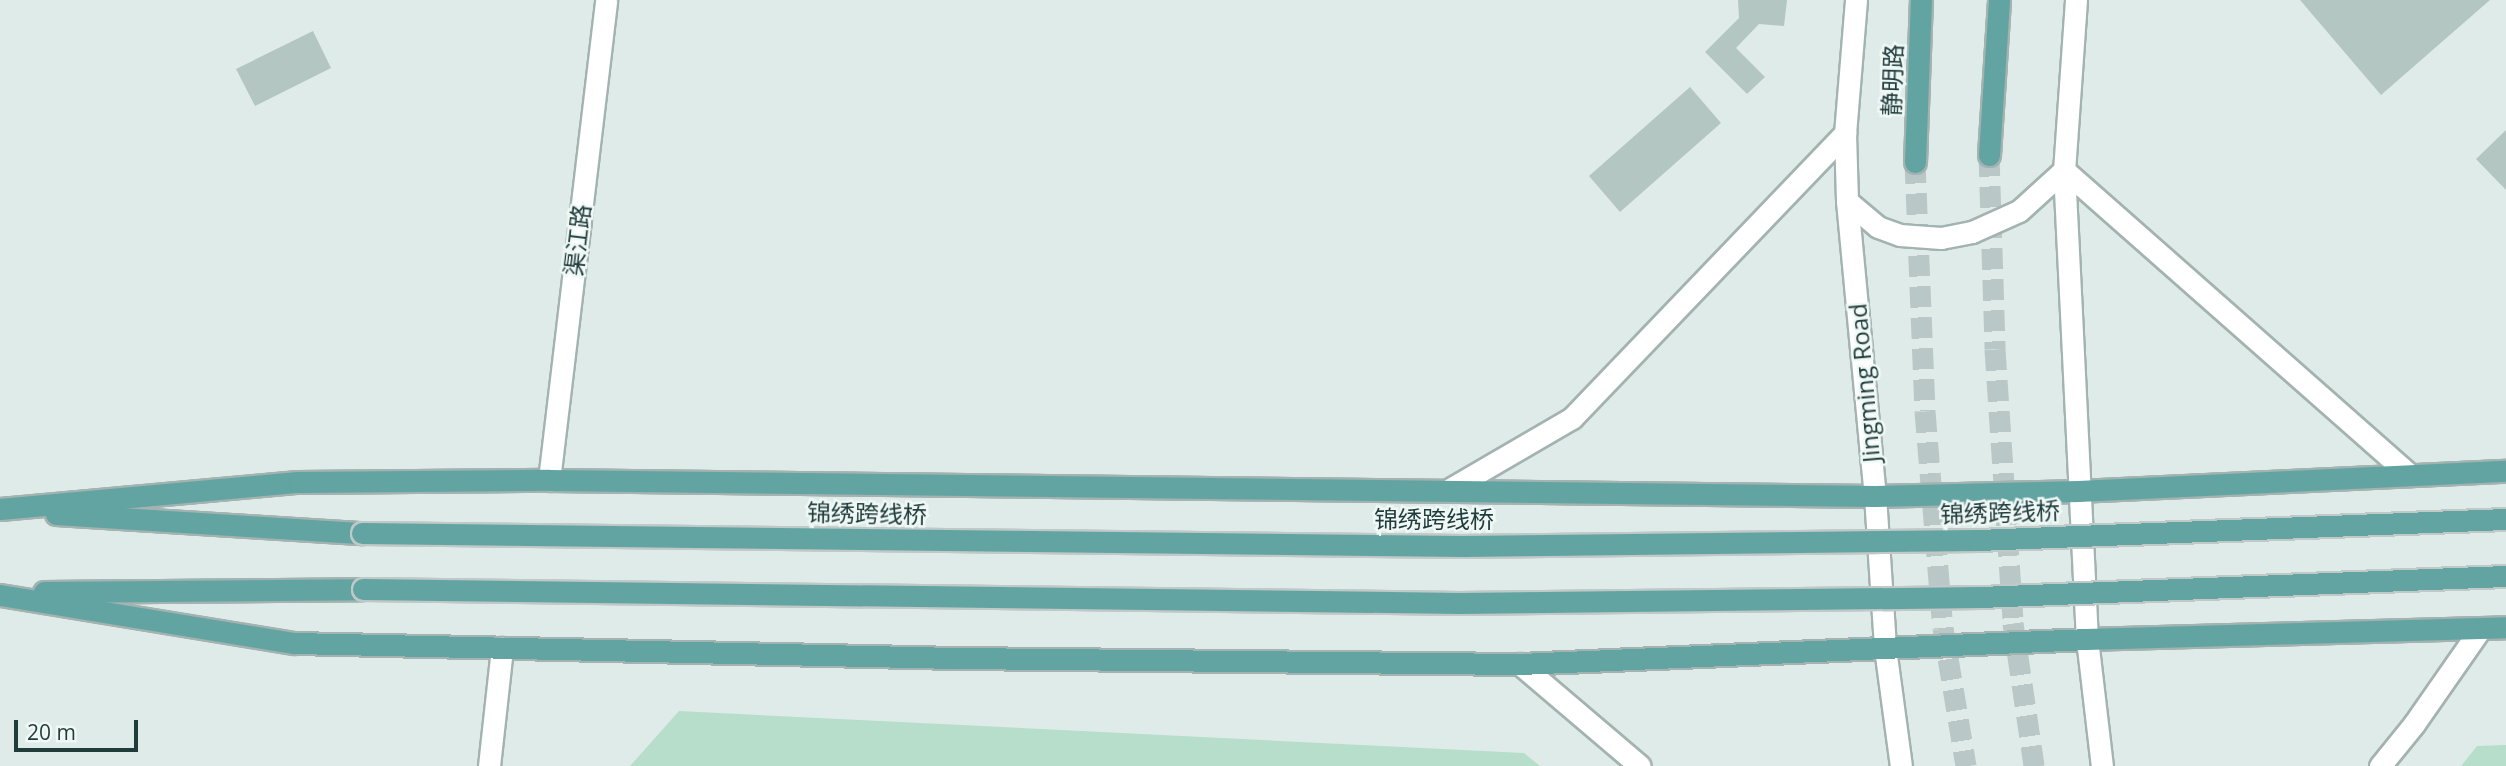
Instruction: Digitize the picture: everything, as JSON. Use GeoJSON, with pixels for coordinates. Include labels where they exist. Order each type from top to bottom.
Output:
{"type":"FeatureCollection","features":[{"type":"Feature","properties":{"kind":"main road","name":"静明路"},"geometry":{"type":"LineString","coordinates":[[1915,162],[1922,0]]}},
{"type":"Feature","properties":{"kind":"main road"},"geometry":{"type":"LineString","coordinates":[[1989,155],[1999,0]]}},
{"type":"Feature","properties":{"kind":"main road"},"geometry":{"type":"LineString","coordinates":[[0,510],[298,482],[549,480],[1875,496],[2078,491],[2506,471]]}},
{"type":"Feature","properties":{"kind":"main road","name":"锦绣跨线桥"},"geometry":{"type":"LineString","coordinates":[[0,510],[362,533],[1462,546],[1978,540],[2506,519]]}},
{"type":"Feature","properties":{"kind":"main road"},"geometry":{"type":"LineString","coordinates":[[0,594],[363,589],[1459,603],[1980,597],[2506,576]]}},
{"type":"Feature","properties":{"kind":"main road"},"geometry":{"type":"LineString","coordinates":[[0,594],[294,643],[1520,664],[2087,639],[2506,627]]}},
{"type":"Feature","properties":{"kind":"street","name":"渠江路"},"geometry":{"type":"LineString","coordinates":[[549,480],[606,0]]}},
{"type":"Feature","properties":{"kind":"street","name":"Jingming Road"},"geometry":{"type":"LineString","coordinates":[[1856,0],[1845,133],[1847,201],[1875,496],[1885,648],[1902,766]]}},
{"type":"Feature","properties":{"kind":"street"},"geometry":{"type":"LineString","coordinates":[[2076,0],[2063,170],[2087,639],[2102,766]]}},
{"type":"Feature","properties":{"kind":"street"},"geometry":{"type":"LineString","coordinates":[[1450,489],[1572,418],[1845,133]]}},
{"type":"Feature","properties":{"kind":"street"},"geometry":{"type":"LineString","coordinates":[[1847,201],[1878,227],[1900,235],[1941,238],[1972,232],[2019,211],[2063,170]]}},
{"type":"Feature","properties":{"kind":"street"},"geometry":{"type":"LineString","coordinates":[[2063,170],[2410,475]]}},
{"type":"Feature","properties":{"kind":"street"},"geometry":{"type":"LineString","coordinates":[[2380,766],[2414,724],[2481,628]]}},
{"type":"Feature","properties":{"kind":"street"},"geometry":{"type":"LineString","coordinates":[[489,766],[502,648]]}},
{"type":"Feature","properties":{"kind":"street"},"geometry":{"type":"LineString","coordinates":[[1520,664],[1640,766]]}},
{"type":"Feature","properties":{"kind":"green space"},"geometry":{"type":"Polygon","coordinates":[[[679,711],[1524,753],[1540,766],[630,766],[679,711]]]}},
{"type":"Feature","properties":{"kind":"green space"},"geometry":{"type":"Polygon","coordinates":[[[2506,745],[2506,766],[2461,766],[2477,746],[2506,745]]]}},
{"type":"Feature","properties":{"kind":"building"},"geometry":{"type":"Polygon","coordinates":[[[1738,0],[1787,0],[1784,26],[1759,24],[1736,48],[1765,77],[1747,94],[1705,52],[1739,18],[1738,0]]]}},
{"type":"Feature","properties":{"kind":"building"},"geometry":{"type":"Polygon","coordinates":[[[2300,0],[2490,0],[2381,95],[2300,0]]]}},
{"type":"Feature","properties":{"kind":"building"},"geometry":{"type":"Polygon","coordinates":[[[313,31],[331,68],[255,106],[236,69],[313,31]]]}},
{"type":"Feature","properties":{"kind":"building"},"geometry":{"type":"Polygon","coordinates":[[[1690,87],[1721,123],[1620,212],[1589,176],[1690,87]]]}},
{"type":"Feature","properties":{"kind":"building"},"geometry":{"type":"Polygon","coordinates":[[[2506,130],[2506,190],[2476,159],[2506,130]]]}},
{"type":"Feature","properties":{"kind":"tunnel"},"geometry":{"type":"LineString","coordinates":[[1989,155],[1995,349],[2013,623],[2034,766]]}},
{"type":"Feature","properties":{"kind":"tunnel"},"geometry":{"type":"LineString","coordinates":[[1915,162],[1925,411],[1943,628],[1966,766]]}}]}
